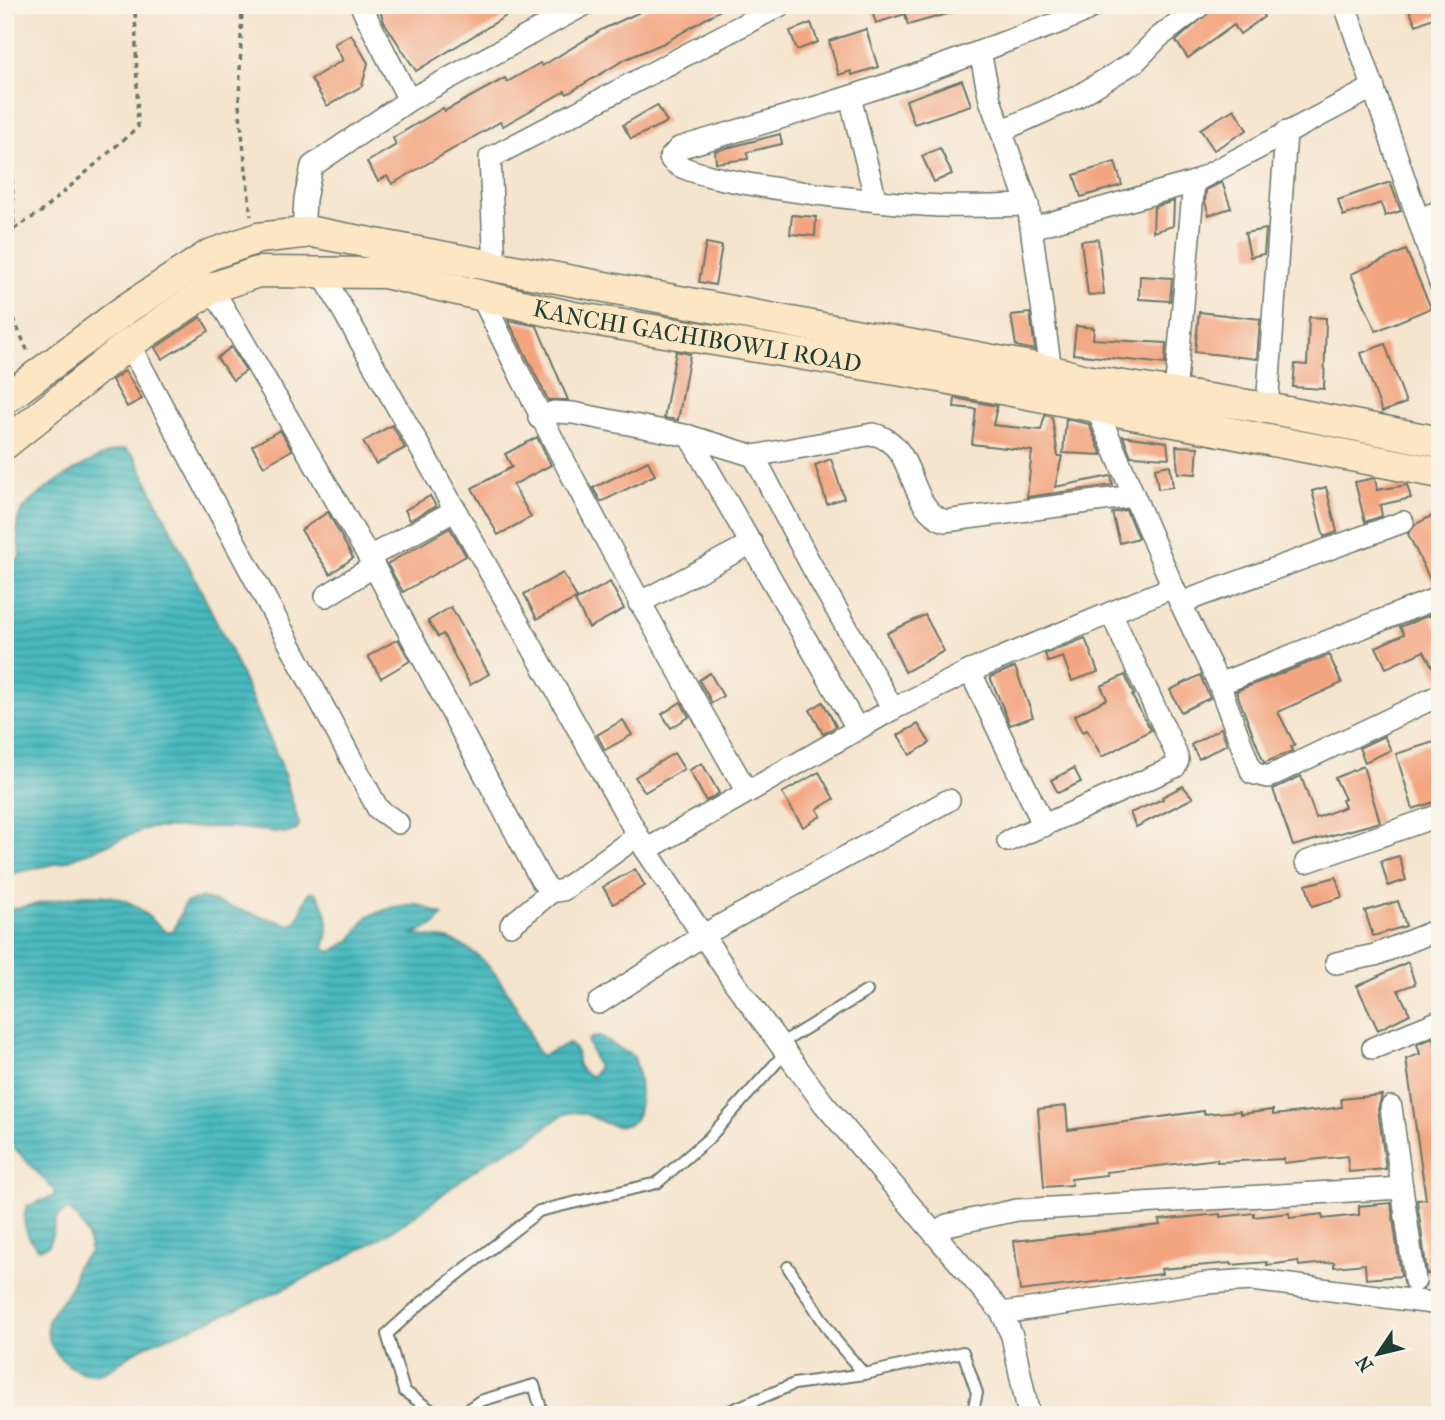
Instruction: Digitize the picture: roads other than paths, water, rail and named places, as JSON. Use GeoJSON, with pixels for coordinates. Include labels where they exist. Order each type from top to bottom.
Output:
{"type":"FeatureCollection","features":[{"type":"Feature","properties":{"kind":"main road","name":"KANCHI GACHIBOWLI ROAD"},"geometry":{"type":"LineString","coordinates":[[5,399],[126,309],[209,255],[258,238],[312,232],[1051,371],[1085,380],[1267,408],[1440,442]]}},
{"type":"Feature","properties":{"kind":"main road","name":"KANCHI GACHIBOWLI ROAD"},"geometry":{"type":"LineString","coordinates":[[5,444],[129,344],[212,288],[258,272],[384,273],[574,317],[939,377],[1440,472]]}},
{"type":"Feature","properties":{"kind":"street"},"geometry":{"type":"LineString","coordinates":[[365,5],[363,10],[409,100]]}},
{"type":"Feature","properties":{"kind":"street"},"geometry":{"type":"LineString","coordinates":[[303,233],[305,199],[312,166],[409,100],[584,5]]}},
{"type":"Feature","properties":{"kind":"street"},"geometry":{"type":"LineString","coordinates":[[495,268],[490,158],[781,5]]}},
{"type":"Feature","properties":{"kind":"street"},"geometry":{"type":"LineString","coordinates":[[1028,205],[939,206],[876,201],[716,178],[678,168],[670,158],[679,148],[850,97],[980,52],[1078,15],[1096,5]]}},
{"type":"Feature","properties":{"kind":"street"},"geometry":{"type":"LineString","coordinates":[[1001,131],[1077,97],[1136,61],[1158,38],[1201,5]]}},
{"type":"Feature","properties":{"kind":"street"},"geometry":{"type":"LineString","coordinates":[[1345,5],[1374,87],[1430,215],[1440,283]]}},
{"type":"Feature","properties":{"kind":"street"},"geometry":{"type":"LineString","coordinates":[[980,52],[1001,131],[1028,205],[1051,371]]}},
{"type":"Feature","properties":{"kind":"street"},"geometry":{"type":"LineString","coordinates":[[1032,228],[1194,181],[1374,87]]}},
{"type":"Feature","properties":{"kind":"street"},"geometry":{"type":"LineString","coordinates":[[850,97],[876,201]]}},
{"type":"Feature","properties":{"kind":"street"},"geometry":{"type":"LineString","coordinates":[[1267,408],[1286,132]]}},
{"type":"Feature","properties":{"kind":"street"},"geometry":{"type":"LineString","coordinates":[[1175,394],[1194,181]]}},
{"type":"Feature","properties":{"kind":"street"},"geometry":{"type":"LineString","coordinates":[[322,273],[641,843],[705,934],[734,982],[824,1104],[1002,1313],[1012,1336],[1030,1415]]}},
{"type":"Feature","properties":{"kind":"street"},"geometry":{"type":"LineString","coordinates":[[212,288],[371,562],[541,880],[551,892]]}},
{"type":"Feature","properties":{"kind":"street"},"geometry":{"type":"LineString","coordinates":[[481,295],[539,418],[639,603],[747,792]]}},
{"type":"Feature","properties":{"kind":"street"},"geometry":{"type":"LineString","coordinates":[[129,344],[378,808],[398,823]]}},
{"type":"Feature","properties":{"kind":"street"},"geometry":{"type":"LineString","coordinates":[[1096,407],[1176,595],[1219,684],[1252,773],[1259,777],[1268,777],[1440,695]]}},
{"type":"Feature","properties":{"kind":"street"},"geometry":{"type":"LineString","coordinates":[[539,418],[554,412],[573,413],[689,436],[754,456],[873,434],[887,437],[897,446],[933,517],[946,521],[1134,496]]}},
{"type":"Feature","properties":{"kind":"street"},"geometry":{"type":"LineString","coordinates":[[689,436],[857,728]]}},
{"type":"Feature","properties":{"kind":"street"},"geometry":{"type":"LineString","coordinates":[[754,456],[893,709]]}},
{"type":"Feature","properties":{"kind":"street"},"geometry":{"type":"LineString","coordinates":[[326,596],[371,562],[456,510]]}},
{"type":"Feature","properties":{"kind":"street"},"geometry":{"type":"LineString","coordinates":[[512,925],[551,892],[563,890],[641,843],[747,792],[857,728],[970,671],[1111,614],[1403,523]]}},
{"type":"Feature","properties":{"kind":"street"},"geometry":{"type":"LineString","coordinates":[[639,603],[751,543]]}},
{"type":"Feature","properties":{"kind":"street"},"geometry":{"type":"LineString","coordinates":[[1219,684],[1440,597]]}},
{"type":"Feature","properties":{"kind":"street"},"geometry":{"type":"LineString","coordinates":[[1008,841],[1168,773],[1178,760],[1111,614]]}},
{"type":"Feature","properties":{"kind":"street"},"geometry":{"type":"LineString","coordinates":[[970,671],[1044,826]]}},
{"type":"Feature","properties":{"kind":"street"},"geometry":{"type":"LineString","coordinates":[[599,1003],[705,934],[949,800]]}},
{"type":"Feature","properties":{"kind":"street"},"geometry":{"type":"LineString","coordinates":[[1306,862],[1440,815]]}},
{"type":"Feature","properties":{"kind":"street"},"geometry":{"type":"LineString","coordinates":[[1336,963],[1375,955],[1440,929]]}},
{"type":"Feature","properties":{"kind":"street"},"geometry":{"type":"LineString","coordinates":[[1373,1048],[1440,1021]]}},
{"type":"Feature","properties":{"kind":"street"},"geometry":{"type":"LineString","coordinates":[[1391,1107],[1415,1281]]}},
{"type":"Feature","properties":{"kind":"street"},"geometry":{"type":"LineString","coordinates":[[935,1234],[947,1225],[1017,1210],[1402,1188]]}},
{"type":"Feature","properties":{"kind":"street"},"geometry":{"type":"LineString","coordinates":[[1002,1313],[1206,1283],[1252,1280],[1440,1304]]}},
{"type":"Feature","properties":{"kind":"lane"},"geometry":{"type":"LineString","coordinates":[[438,1415],[404,1391],[387,1334],[420,1304],[539,1211],[657,1183],[708,1139],[783,1048],[867,991]]}},
{"type":"Feature","properties":{"kind":"lane"},"geometry":{"type":"LineString","coordinates":[[788,1267],[836,1341],[864,1374]]}},
{"type":"Feature","properties":{"kind":"lane"},"geometry":{"type":"LineString","coordinates":[[720,1415],[794,1384],[864,1374],[963,1352],[977,1392],[972,1415]]}},
{"type":"Feature","properties":{"kind":"lane"},"geometry":{"type":"LineString","coordinates":[[460,1415],[480,1401],[534,1385],[543,1415]]}},
{"type":"Feature","properties":{"kind":"water"},"geometry":{"type":"Polygon","coordinates":[[[125,449],[135,457],[227,643],[281,764],[299,824],[297,830],[288,833],[226,827],[148,828],[64,862],[5,875],[5,555],[13,562],[20,557],[18,518],[38,495],[85,464],[125,449]]]}},
{"type":"Feature","properties":{"kind":"water"},"geometry":{"type":"Polygon","coordinates":[[[313,892],[326,913],[328,933],[324,948],[331,952],[351,940],[368,916],[394,907],[417,904],[443,915],[435,925],[413,934],[450,940],[464,946],[486,963],[511,997],[542,1056],[569,1043],[577,1052],[579,1068],[592,1077],[598,1068],[588,1042],[591,1038],[600,1037],[634,1057],[640,1091],[636,1117],[623,1126],[615,1126],[581,1113],[563,1115],[529,1140],[483,1165],[401,1225],[340,1261],[245,1306],[140,1348],[113,1367],[99,1373],[83,1373],[68,1365],[55,1352],[47,1328],[51,1316],[74,1280],[76,1267],[90,1252],[88,1240],[80,1222],[67,1210],[57,1217],[49,1245],[39,1249],[35,1245],[25,1224],[27,1206],[54,1196],[54,1190],[5,1138],[5,910],[83,896],[113,897],[138,908],[166,932],[174,930],[185,903],[201,898],[290,925],[297,921],[308,893],[313,892]]]}}]}
